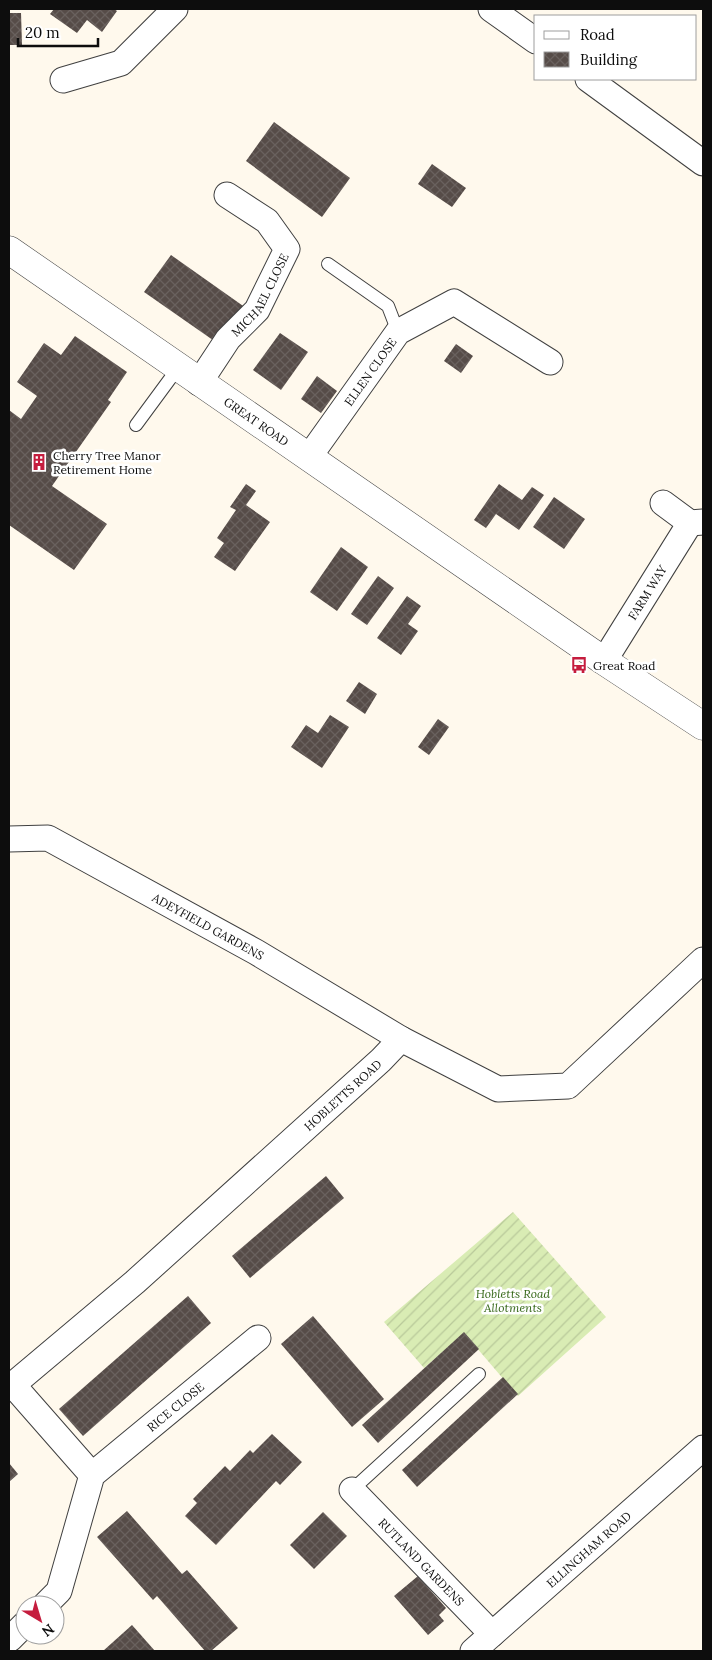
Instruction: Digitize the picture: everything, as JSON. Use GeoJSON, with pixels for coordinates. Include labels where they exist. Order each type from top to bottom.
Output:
{"type":"FeatureCollection","features":[{"type":"Feature","properties":{"kind":"street"},"geometry":{"type":"LineString","coordinates":[[63,80],[121,63],[175,9]]}},
{"type":"Feature","properties":{"kind":"street"},"geometry":{"type":"LineString","coordinates":[[491,9],[534,40]]}},
{"type":"Feature","properties":{"kind":"street"},"geometry":{"type":"LineString","coordinates":[[589,80],[703,163]]}},
{"type":"Feature","properties":{"kind":"street","name":"MICHAEL CLOSE"},"geometry":{"type":"LineString","coordinates":[[189,375],[228,340],[257,310],[287,249],[267,221],[228,195]]}},
{"type":"Feature","properties":{"kind":"street","name":"GREAT ROAD"},"geometry":{"type":"LineString","coordinates":[[9,250],[309,458],[703,726]]}},
{"type":"Feature","properties":{"kind":"street","name":"ELLEN CLOSE"},"geometry":{"type":"LineString","coordinates":[[309,458],[398,332],[454,302],[550,362]]}},
{"type":"Feature","properties":{"kind":"street","name":"FARM WAY"},"geometry":{"type":"LineString","coordinates":[[604,660],[697,523],[663,503]]}},
{"type":"Feature","properties":{"kind":"street","name":"ADEYFIELD GARDENS"},"geometry":{"type":"LineString","coordinates":[[9,839],[48,838],[256,952],[401,1040]]}},
{"type":"Feature","properties":{"kind":"street"},"geometry":{"type":"LineString","coordinates":[[401,1040],[498,1089],[568,1086],[703,960]]}},
{"type":"Feature","properties":{"kind":"street","name":"HOBLETTS ROAD"},"geometry":{"type":"LineString","coordinates":[[11,1387],[135,1282],[401,1040]]}},
{"type":"Feature","properties":{"kind":"street","name":"RICE CLOSE"},"geometry":{"type":"LineString","coordinates":[[92,1475],[258,1338]]}},
{"type":"Feature","properties":{"kind":"street"},"geometry":{"type":"LineString","coordinates":[[11,1387],[92,1475],[59,1591],[55,1595]]}},
{"type":"Feature","properties":{"kind":"street","name":"ELLINGHAM ROAD"},"geometry":{"type":"LineString","coordinates":[[473,1651],[703,1448]]}},
{"type":"Feature","properties":{"kind":"street","name":"RUTLAND GARDENS"},"geometry":{"type":"LineString","coordinates":[[352,1490],[492,1634]]}},
{"type":"Feature","properties":{"kind":"lane"},"geometry":{"type":"LineString","coordinates":[[328,264],[388,306],[398,332]]}},
{"type":"Feature","properties":{"kind":"lane"},"geometry":{"type":"LineString","coordinates":[[136,425],[189,375]]}},
{"type":"Feature","properties":{"kind":"lane"},"geometry":{"type":"LineString","coordinates":[[352,1490],[478,1374]]}},
{"type":"Feature","properties":{"kind":"green space","name":"Hobletts Road Allotments"},"geometry":{"type":"Polygon","coordinates":[[[513,1212],[606,1317],[518,1396],[464,1333],[424,1368],[384,1322],[513,1212]]]}},
{"type":"Feature","properties":{"kind":"building"},"geometry":{"type":"Polygon","coordinates":[[[54,9],[114,9],[117,11],[102,32],[87,20],[77,33],[50,14],[54,9]]]}},
{"type":"Feature","properties":{"kind":"building"},"geometry":{"type":"Polygon","coordinates":[[[9,13],[21,13],[22,45],[9,45],[9,13]]]}},
{"type":"Feature","properties":{"kind":"building"},"geometry":{"type":"Polygon","coordinates":[[[274,122],[350,178],[322,217],[246,161],[274,122]]]}},
{"type":"Feature","properties":{"kind":"building"},"geometry":{"type":"Polygon","coordinates":[[[432,164],[466,188],[452,207],[418,184],[432,164]]]}},
{"type":"Feature","properties":{"kind":"building"},"geometry":{"type":"Polygon","coordinates":[[[171,255],[246,308],[220,345],[144,292],[171,255]]]}},
{"type":"Feature","properties":{"kind":"building"},"geometry":{"type":"Polygon","coordinates":[[[280,333],[308,352],[281,390],[253,370],[280,333]]]}},
{"type":"Feature","properties":{"kind":"building","name":"Cherry Tree Manor Retirement Home"},"geometry":{"type":"Polygon","coordinates":[[[75,336],[127,372],[108,400],[111,402],[52,486],[107,524],[74,570],[9,525],[9,410],[21,419],[37,396],[17,382],[44,343],[61,355],[75,336]]]}},
{"type":"Feature","properties":{"kind":"building"},"geometry":{"type":"Polygon","coordinates":[[[456,344],[473,356],[461,373],[444,361],[456,344]]]}},
{"type":"Feature","properties":{"kind":"building"},"geometry":{"type":"Polygon","coordinates":[[[317,376],[337,391],[321,413],[301,399],[317,376]]]}},
{"type":"Feature","properties":{"kind":"building"},"geometry":{"type":"Polygon","coordinates":[[[246,484],[256,491],[246,505],[270,522],[235,571],[214,557],[224,543],[217,538],[236,510],[230,507],[246,484]]]}},
{"type":"Feature","properties":{"kind":"building"},"geometry":{"type":"Polygon","coordinates":[[[499,484],[522,500],[532,487],[544,495],[519,530],[496,514],[486,528],[474,520],[499,484]]]}},
{"type":"Feature","properties":{"kind":"building"},"geometry":{"type":"Polygon","coordinates":[[[554,497],[585,519],[564,549],[533,527],[554,497]]]}},
{"type":"Feature","properties":{"kind":"building"},"geometry":{"type":"Polygon","coordinates":[[[341,547],[368,567],[337,611],[310,592],[341,547]]]}},
{"type":"Feature","properties":{"kind":"building"},"geometry":{"type":"Polygon","coordinates":[[[378,576],[394,588],[367,625],[351,614],[378,576]]]}},
{"type":"Feature","properties":{"kind":"building"},"geometry":{"type":"Polygon","coordinates":[[[407,596],[421,606],[408,624],[418,631],[401,655],[377,638],[407,596]]]}},
{"type":"Feature","properties":{"kind":"building"},"geometry":{"type":"Polygon","coordinates":[[[359,682],[377,694],[365,714],[346,701],[359,682]]]}},
{"type":"Feature","properties":{"kind":"building"},"geometry":{"type":"Polygon","coordinates":[[[330,715],[349,727],[322,768],[291,747],[306,725],[318,733],[330,715]]]}},
{"type":"Feature","properties":{"kind":"building"},"geometry":{"type":"Polygon","coordinates":[[[438,719],[449,727],[429,755],[418,747],[438,719]]]}},
{"type":"Feature","properties":{"kind":"building"},"geometry":{"type":"Polygon","coordinates":[[[326,1176],[344,1198],[250,1278],[232,1256],[326,1176]]]}},
{"type":"Feature","properties":{"kind":"building"},"geometry":{"type":"Polygon","coordinates":[[[188,1296],[211,1323],[83,1436],[59,1409],[188,1296]]]}},
{"type":"Feature","properties":{"kind":"building"},"geometry":{"type":"Polygon","coordinates":[[[313,1316],[384,1399],[352,1427],[281,1344],[313,1316]]]}},
{"type":"Feature","properties":{"kind":"building"},"geometry":{"type":"Polygon","coordinates":[[[464,1332],[479,1349],[378,1443],[362,1425],[464,1332]]]}},
{"type":"Feature","properties":{"kind":"building"},"geometry":{"type":"Polygon","coordinates":[[[503,1377],[518,1394],[417,1487],[402,1470],[503,1377]]]}},
{"type":"Feature","properties":{"kind":"building"},"geometry":{"type":"Polygon","coordinates":[[[272,1434],[302,1462],[280,1485],[276,1481],[216,1545],[185,1516],[197,1503],[193,1499],[225,1466],[230,1471],[250,1450],[253,1453],[272,1434]]]}},
{"type":"Feature","properties":{"kind":"building"},"geometry":{"type":"Polygon","coordinates":[[[9,1463],[18,1474],[9,1482],[9,1463]]]}},
{"type":"Feature","properties":{"kind":"building"},"geometry":{"type":"Polygon","coordinates":[[[127,1511],[182,1574],[187,1570],[238,1628],[211,1651],[205,1651],[157,1596],[153,1600],[97,1537],[127,1511]]]}},
{"type":"Feature","properties":{"kind":"building"},"geometry":{"type":"Polygon","coordinates":[[[323,1512],[347,1536],[314,1569],[290,1545],[323,1512]]]}},
{"type":"Feature","properties":{"kind":"building"},"geometry":{"type":"Polygon","coordinates":[[[418,1576],[446,1608],[439,1615],[444,1621],[428,1635],[394,1596],[418,1576]]]}},
{"type":"Feature","properties":{"kind":"building"},"geometry":{"type":"Polygon","coordinates":[[[132,1625],[155,1651],[103,1651],[132,1625]]]}},
{"type":"Feature","properties":{"kind":"place","name":"Cherry Tree Manor Retirement Home"},"geometry":{"type":"Point","coordinates":[39,462]}},
{"type":"Feature","properties":{"kind":"place","name":"Great Road"},"geometry":{"type":"Point","coordinates":[579,665]}}]}
